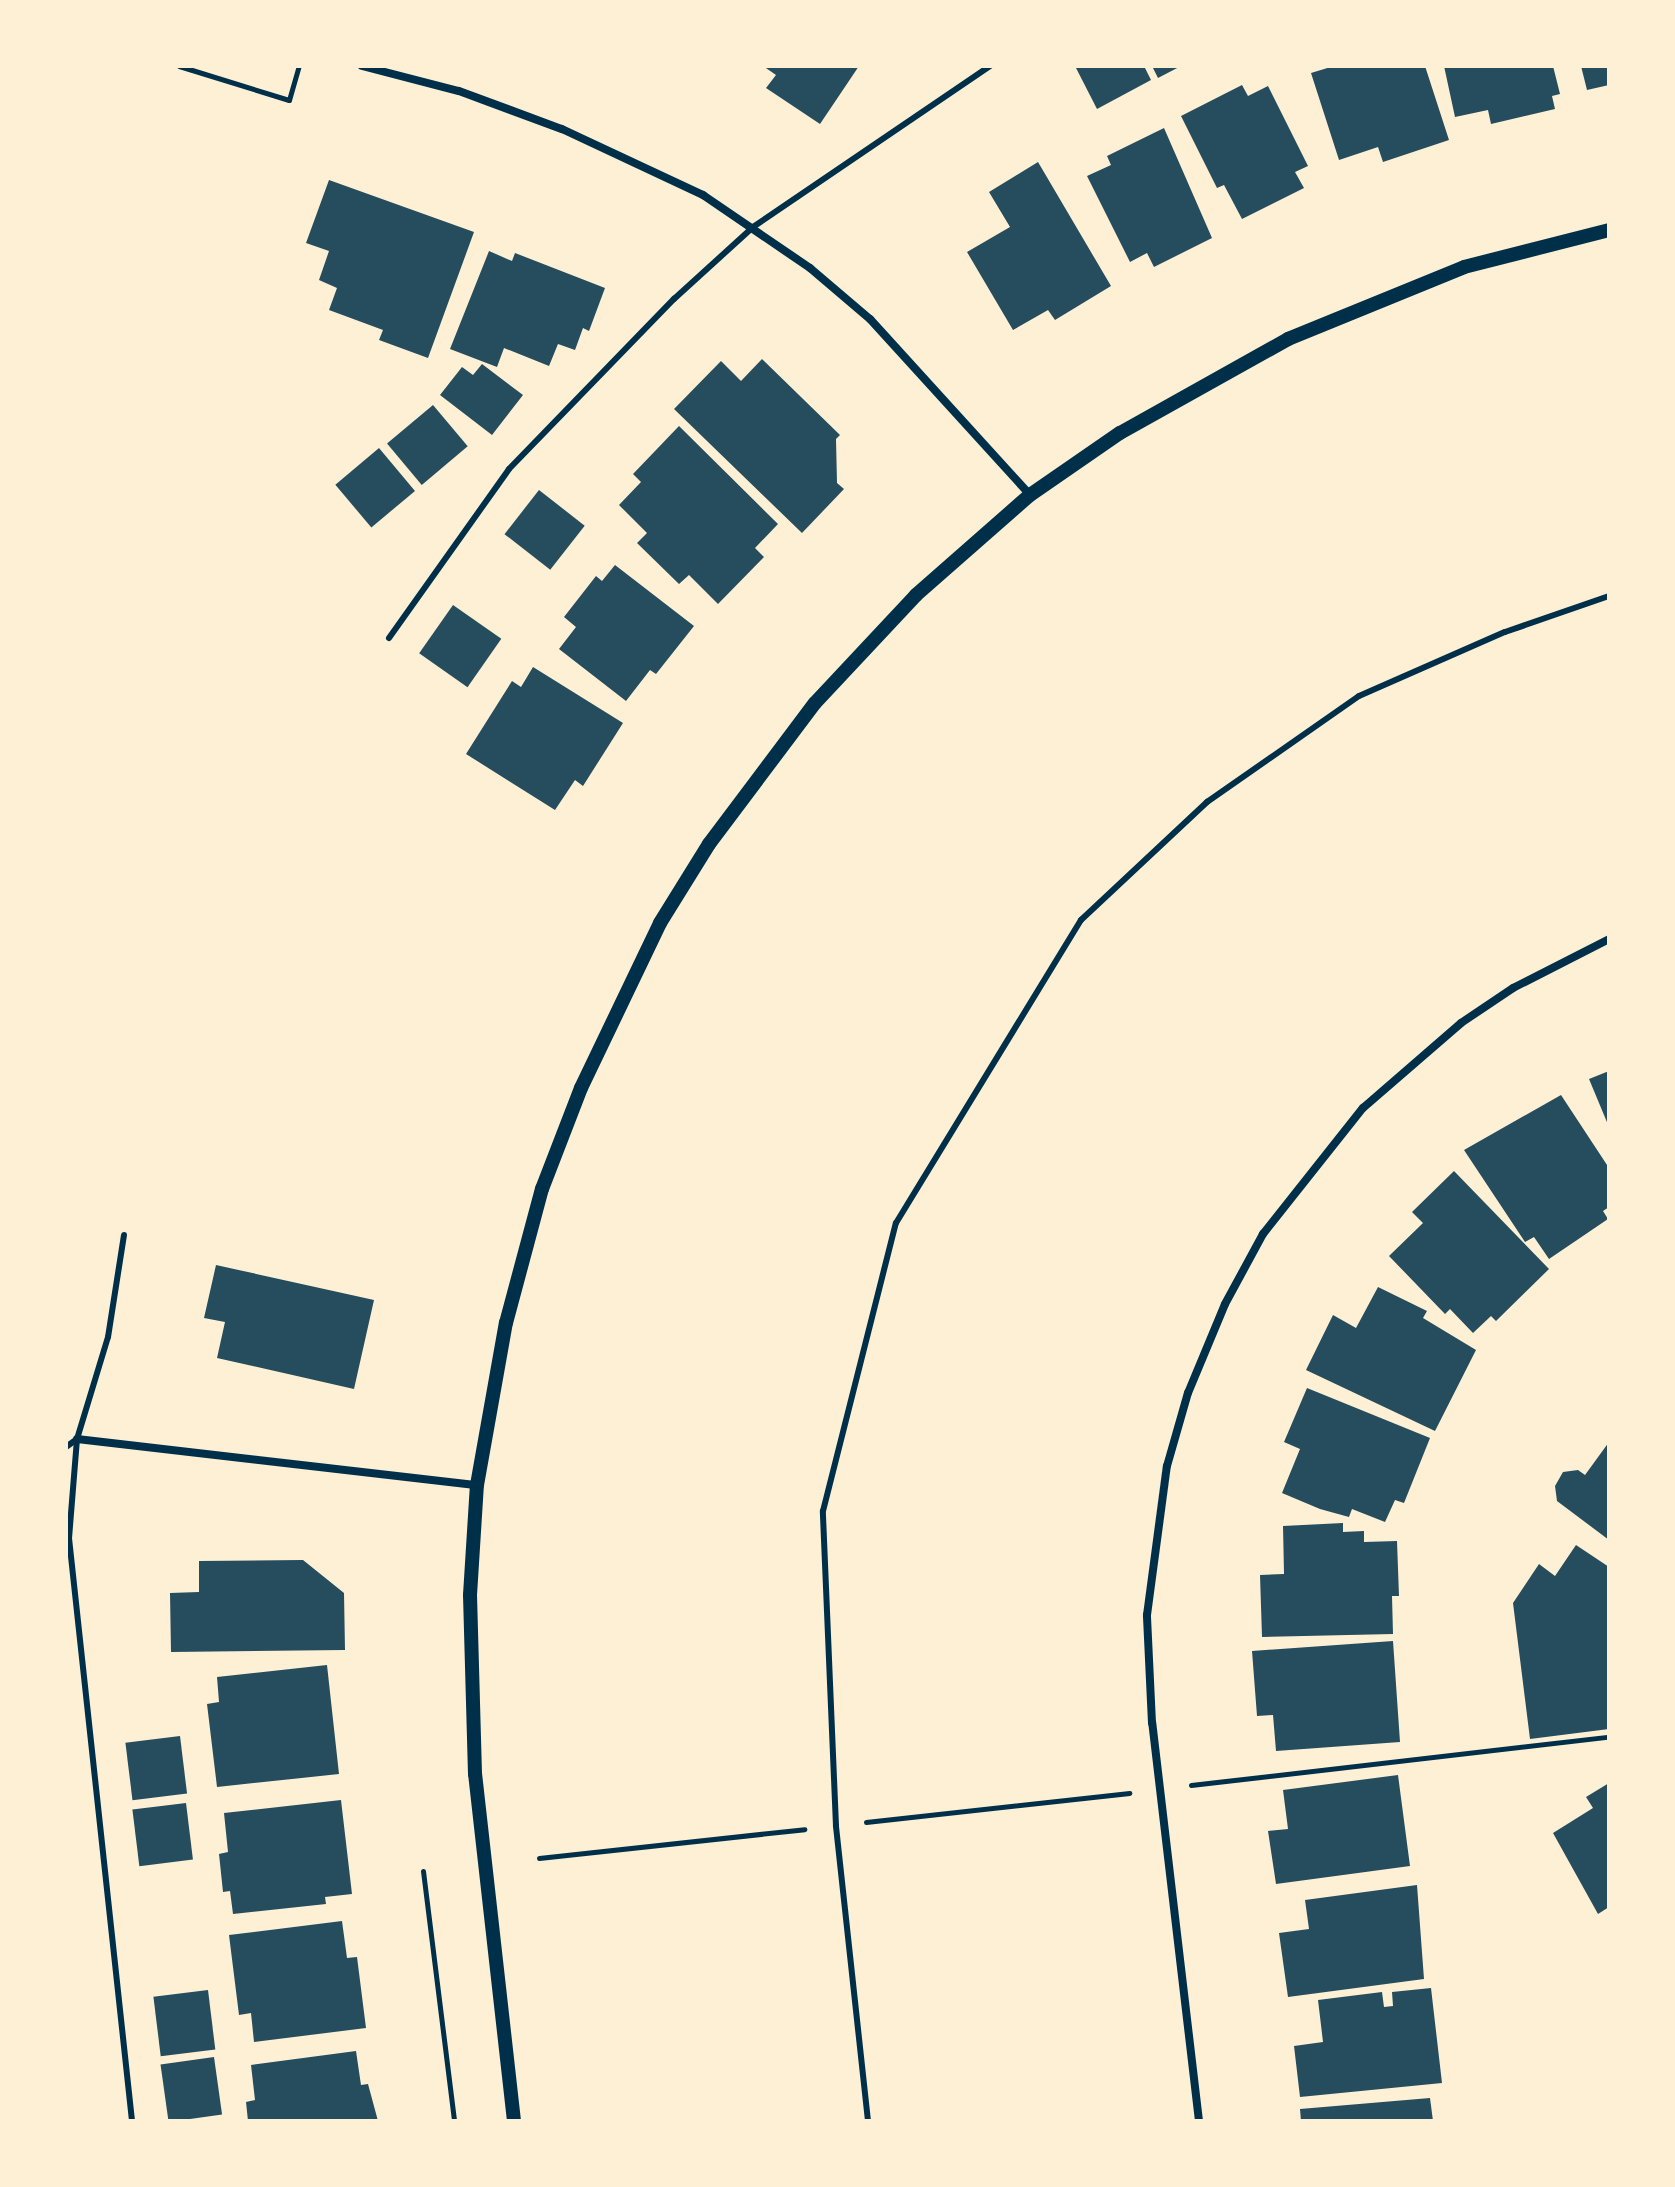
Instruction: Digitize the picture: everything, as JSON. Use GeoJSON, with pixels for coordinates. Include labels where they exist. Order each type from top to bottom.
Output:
{"type":"FeatureCollection","features":[{"type":"Feature","properties":{"kind":"street"},"geometry":{"type":"LineString","coordinates":[[362,66],[459,91],[562,129],[648,166],[753,227],[870,319],[1030,495]]}},
{"type":"Feature","properties":{"kind":"street"},"geometry":{"type":"LineString","coordinates":[[514,2121],[474,1760],[470,1595],[477,1485],[506,1323],[542,1189],[581,1088],[660,923],[709,844],[815,703],[916,595],[1030,495],[1133,425],[1288,339],[1464,267],[1609,230]]}},
{"type":"Feature","properties":{"kind":"street"},"geometry":{"type":"LineString","coordinates":[[1199,2121],[1152,1723],[1147,1615],[1167,1466],[1188,1393],[1225,1304],[1263,1234],[1363,1108],[1461,1023],[1513,988],[1609,939]]}},
{"type":"Feature","properties":{"kind":"street"},"geometry":{"type":"LineString","coordinates":[[77,1439],[477,1485]]}},
{"type":"Feature","properties":{"kind":"lane"},"geometry":{"type":"LineString","coordinates":[[389,638],[509,469],[586,384],[753,227],[990,66]]}},
{"type":"Feature","properties":{"kind":"lane"},"geometry":{"type":"LineString","coordinates":[[868,2121],[836,1826],[823,1511],[896,1223],[1081,920],[1207,802],[1359,696],[1505,632],[1609,596]]}},
{"type":"Feature","properties":{"kind":"lane"},"geometry":{"type":"LineString","coordinates":[[124,1235],[108,1337],[77,1439],[69,1538],[132,2121]]}},
{"type":"Feature","properties":{"kind":"lane"},"geometry":{"type":"LineString","coordinates":[[66,1447],[77,1439]]}},
{"type":"Feature","properties":{"kind":"path"},"geometry":{"type":"LineString","coordinates":[[179,66],[289,100],[299,66]]}},
{"type":"Feature","properties":{"kind":"path"},"geometry":{"type":"LineString","coordinates":[[1191,1785],[1609,1737]]}},
{"type":"Feature","properties":{"kind":"path"},"geometry":{"type":"LineString","coordinates":[[539,1858],[1129,1793]]}},
{"type":"Feature","properties":{"kind":"path"},"geometry":{"type":"LineString","coordinates":[[423,1871],[454,2121]]}},
{"type":"Feature","properties":{"kind":"building"},"geometry":{"type":"Polygon","coordinates":[[[763,66],[859,66],[820,124],[766,88],[776,75],[763,66]]]}},
{"type":"Feature","properties":{"kind":"building"},"geometry":{"type":"Polygon","coordinates":[[[1075,66],[1144,66],[1151,80],[1097,109],[1075,66]]]}},
{"type":"Feature","properties":{"kind":"building"},"geometry":{"type":"Polygon","coordinates":[[[1152,66],[1181,66],[1158,78],[1152,66]]]}},
{"type":"Feature","properties":{"kind":"building"},"geometry":{"type":"Polygon","coordinates":[[[1334,66],[1425,66],[1449,140],[1383,162],[1378,147],[1339,160],[1311,73],[1334,66]]]}},
{"type":"Feature","properties":{"kind":"building"},"geometry":{"type":"Polygon","coordinates":[[[1444,66],[1553,66],[1560,94],[1552,96],[1555,109],[1491,124],[1488,110],[1455,117],[1444,66]]]}},
{"type":"Feature","properties":{"kind":"building"},"geometry":{"type":"Polygon","coordinates":[[[1581,66],[1609,66],[1609,85],[1587,90],[1581,66]]]}},
{"type":"Feature","properties":{"kind":"building"},"geometry":{"type":"Polygon","coordinates":[[[1242,85],[1248,96],[1268,86],[1308,166],[1295,172],[1304,188],[1242,219],[1224,185],[1217,188],[1181,116],[1242,85]]]}},
{"type":"Feature","properties":{"kind":"building"},"geometry":{"type":"Polygon","coordinates":[[[1164,128],[1212,238],[1154,267],[1147,253],[1130,262],[1087,176],[1111,165],[1107,156],[1164,128]]]}},
{"type":"Feature","properties":{"kind":"building"},"geometry":{"type":"Polygon","coordinates":[[[1038,162],[1111,286],[1055,320],[1048,310],[1013,330],[967,252],[1010,227],[989,192],[1038,162]]]}},
{"type":"Feature","properties":{"kind":"building"},"geometry":{"type":"Polygon","coordinates":[[[329,180],[474,232],[428,358],[379,340],[383,330],[329,310],[337,288],[319,280],[329,251],[306,243],[329,180]]]}},
{"type":"Feature","properties":{"kind":"building"},"geometry":{"type":"Polygon","coordinates":[[[489,251],[512,261],[515,253],[605,288],[589,331],[583,328],[575,350],[558,344],[549,366],[504,348],[497,367],[450,349],[489,251]]]}},
{"type":"Feature","properties":{"kind":"building"},"geometry":{"type":"Polygon","coordinates":[[[762,359],[840,435],[836,439],[837,483],[844,489],[802,533],[674,409],[721,361],[741,381],[762,359]]]}},
{"type":"Feature","properties":{"kind":"building"},"geometry":{"type":"Polygon","coordinates":[[[482,364],[523,395],[492,435],[440,395],[462,367],[473,375],[482,364]]]}},
{"type":"Feature","properties":{"kind":"building"},"geometry":{"type":"Polygon","coordinates":[[[433,405],[468,446],[422,485],[387,444],[433,405]]]}},
{"type":"Feature","properties":{"kind":"building"},"geometry":{"type":"Polygon","coordinates":[[[679,426],[778,524],[755,548],[764,557],[718,604],[689,575],[679,584],[637,543],[647,533],[619,505],[641,482],[633,474],[679,426]]]}},
{"type":"Feature","properties":{"kind":"building"},"geometry":{"type":"Polygon","coordinates":[[[379,448],[415,491],[371,528],[335,485],[379,448]]]}},
{"type":"Feature","properties":{"kind":"building"},"geometry":{"type":"Polygon","coordinates":[[[539,490],[585,526],[550,570],[505,534],[539,490]]]}},
{"type":"Feature","properties":{"kind":"building"},"geometry":{"type":"Polygon","coordinates":[[[615,565],[694,626],[656,674],[650,670],[626,701],[559,649],[576,627],[564,617],[596,576],[602,581],[615,565]]]}},
{"type":"Feature","properties":{"kind":"building"},"geometry":{"type":"Polygon","coordinates":[[[453,605],[501,639],[467,687],[419,653],[453,605]]]}},
{"type":"Feature","properties":{"kind":"building"},"geometry":{"type":"Polygon","coordinates":[[[533,667],[623,723],[583,786],[575,780],[555,810],[466,754],[512,681],[521,687],[533,667]]]}},
{"type":"Feature","properties":{"kind":"building"},"geometry":{"type":"Polygon","coordinates":[[[1609,1071],[1609,1127],[1589,1079],[1609,1071]]]}},
{"type":"Feature","properties":{"kind":"building"},"geometry":{"type":"Polygon","coordinates":[[[1561,1095],[1609,1168],[1609,1207],[1603,1211],[1608,1219],[1549,1259],[1534,1237],[1525,1242],[1464,1150],[1561,1095]]]}},
{"type":"Feature","properties":{"kind":"building"},"geometry":{"type":"Polygon","coordinates":[[[1454,1171],[1549,1269],[1496,1321],[1491,1316],[1473,1333],[1450,1309],[1445,1314],[1389,1256],[1423,1223],[1412,1212],[1454,1171]]]}},
{"type":"Feature","properties":{"kind":"building"},"geometry":{"type":"Polygon","coordinates":[[[216,1265],[374,1300],[354,1389],[217,1358],[225,1322],[204,1318],[216,1265]]]}},
{"type":"Feature","properties":{"kind":"building"},"geometry":{"type":"Polygon","coordinates":[[[1378,1287],[1427,1311],[1423,1318],[1476,1350],[1435,1431],[1306,1370],[1333,1315],[1356,1328],[1378,1287]]]}},
{"type":"Feature","properties":{"kind":"building"},"geometry":{"type":"Polygon","coordinates":[[[1307,1388],[1430,1438],[1404,1503],[1395,1500],[1385,1522],[1352,1509],[1349,1517],[1320,1509],[1282,1493],[1300,1449],[1284,1442],[1307,1388]]]}},
{"type":"Feature","properties":{"kind":"building"},"geometry":{"type":"Polygon","coordinates":[[[1609,1442],[1609,1540],[1557,1501],[1555,1486],[1563,1472],[1578,1470],[1585,1475],[1609,1442]]]}},
{"type":"Feature","properties":{"kind":"building"},"geometry":{"type":"Polygon","coordinates":[[[1343,1523],[1343,1532],[1364,1531],[1364,1542],[1397,1541],[1399,1596],[1392,1596],[1393,1634],[1262,1637],[1260,1575],[1284,1574],[1283,1526],[1343,1523]]]}},
{"type":"Feature","properties":{"kind":"building"},"geometry":{"type":"Polygon","coordinates":[[[1576,1545],[1609,1567],[1609,1729],[1530,1739],[1513,1603],[1539,1564],[1555,1576],[1576,1545]]]}},
{"type":"Feature","properties":{"kind":"building"},"geometry":{"type":"Polygon","coordinates":[[[303,1560],[344,1593],[345,1650],[171,1652],[170,1593],[199,1592],[199,1561],[303,1560]]]}},
{"type":"Feature","properties":{"kind":"building"},"geometry":{"type":"Polygon","coordinates":[[[1393,1641],[1400,1742],[1276,1751],[1273,1715],[1257,1716],[1252,1651],[1393,1641]]]}},
{"type":"Feature","properties":{"kind":"building"},"geometry":{"type":"Polygon","coordinates":[[[327,1665],[339,1774],[217,1787],[207,1704],[219,1702],[217,1677],[327,1665]]]}},
{"type":"Feature","properties":{"kind":"building"},"geometry":{"type":"Polygon","coordinates":[[[180,1736],[187,1794],[132,1800],[125,1743],[180,1736]]]}},
{"type":"Feature","properties":{"kind":"building"},"geometry":{"type":"Polygon","coordinates":[[[1398,1775],[1410,1866],[1276,1884],[1268,1831],[1288,1829],[1283,1790],[1398,1775]]]}},
{"type":"Feature","properties":{"kind":"building"},"geometry":{"type":"Polygon","coordinates":[[[1609,1783],[1609,1907],[1598,1914],[1553,1833],[1593,1808],[1586,1797],[1609,1783]]]}},
{"type":"Feature","properties":{"kind":"building"},"geometry":{"type":"Polygon","coordinates":[[[341,1800],[352,1894],[325,1897],[326,1904],[233,1914],[230,1891],[223,1892],[219,1854],[228,1852],[224,1813],[341,1800]]]}},
{"type":"Feature","properties":{"kind":"building"},"geometry":{"type":"Polygon","coordinates":[[[186,1803],[193,1860],[139,1866],[132,1810],[186,1803]]]}},
{"type":"Feature","properties":{"kind":"building"},"geometry":{"type":"Polygon","coordinates":[[[1417,1885],[1424,1979],[1288,1997],[1279,1933],[1309,1929],[1305,1900],[1417,1885]]]}},
{"type":"Feature","properties":{"kind":"building"},"geometry":{"type":"Polygon","coordinates":[[[342,1921],[347,1958],[357,1957],[366,2028],[254,2042],[251,2013],[239,2015],[229,1935],[342,1921]]]}},
{"type":"Feature","properties":{"kind":"building"},"geometry":{"type":"Polygon","coordinates":[[[1431,1988],[1442,2083],[1300,2097],[1294,2046],[1323,2042],[1318,2000],[1382,1992],[1384,2007],[1393,2006],[1392,1992],[1431,1988]]]}},
{"type":"Feature","properties":{"kind":"building"},"geometry":{"type":"Polygon","coordinates":[[[208,1990],[215,2050],[161,2056],[153,1997],[208,1990]]]}},
{"type":"Feature","properties":{"kind":"building"},"geometry":{"type":"Polygon","coordinates":[[[356,2051],[361,2085],[368,2084],[378,2121],[248,2121],[246,2102],[255,2100],[251,2065],[356,2051]]]}},
{"type":"Feature","properties":{"kind":"building"},"geometry":{"type":"Polygon","coordinates":[[[214,2057],[222,2114],[168,2121],[161,2065],[214,2057]]]}},
{"type":"Feature","properties":{"kind":"building"},"geometry":{"type":"Polygon","coordinates":[[[1430,2098],[1433,2121],[1301,2121],[1300,2109],[1430,2098]]]}}]}
